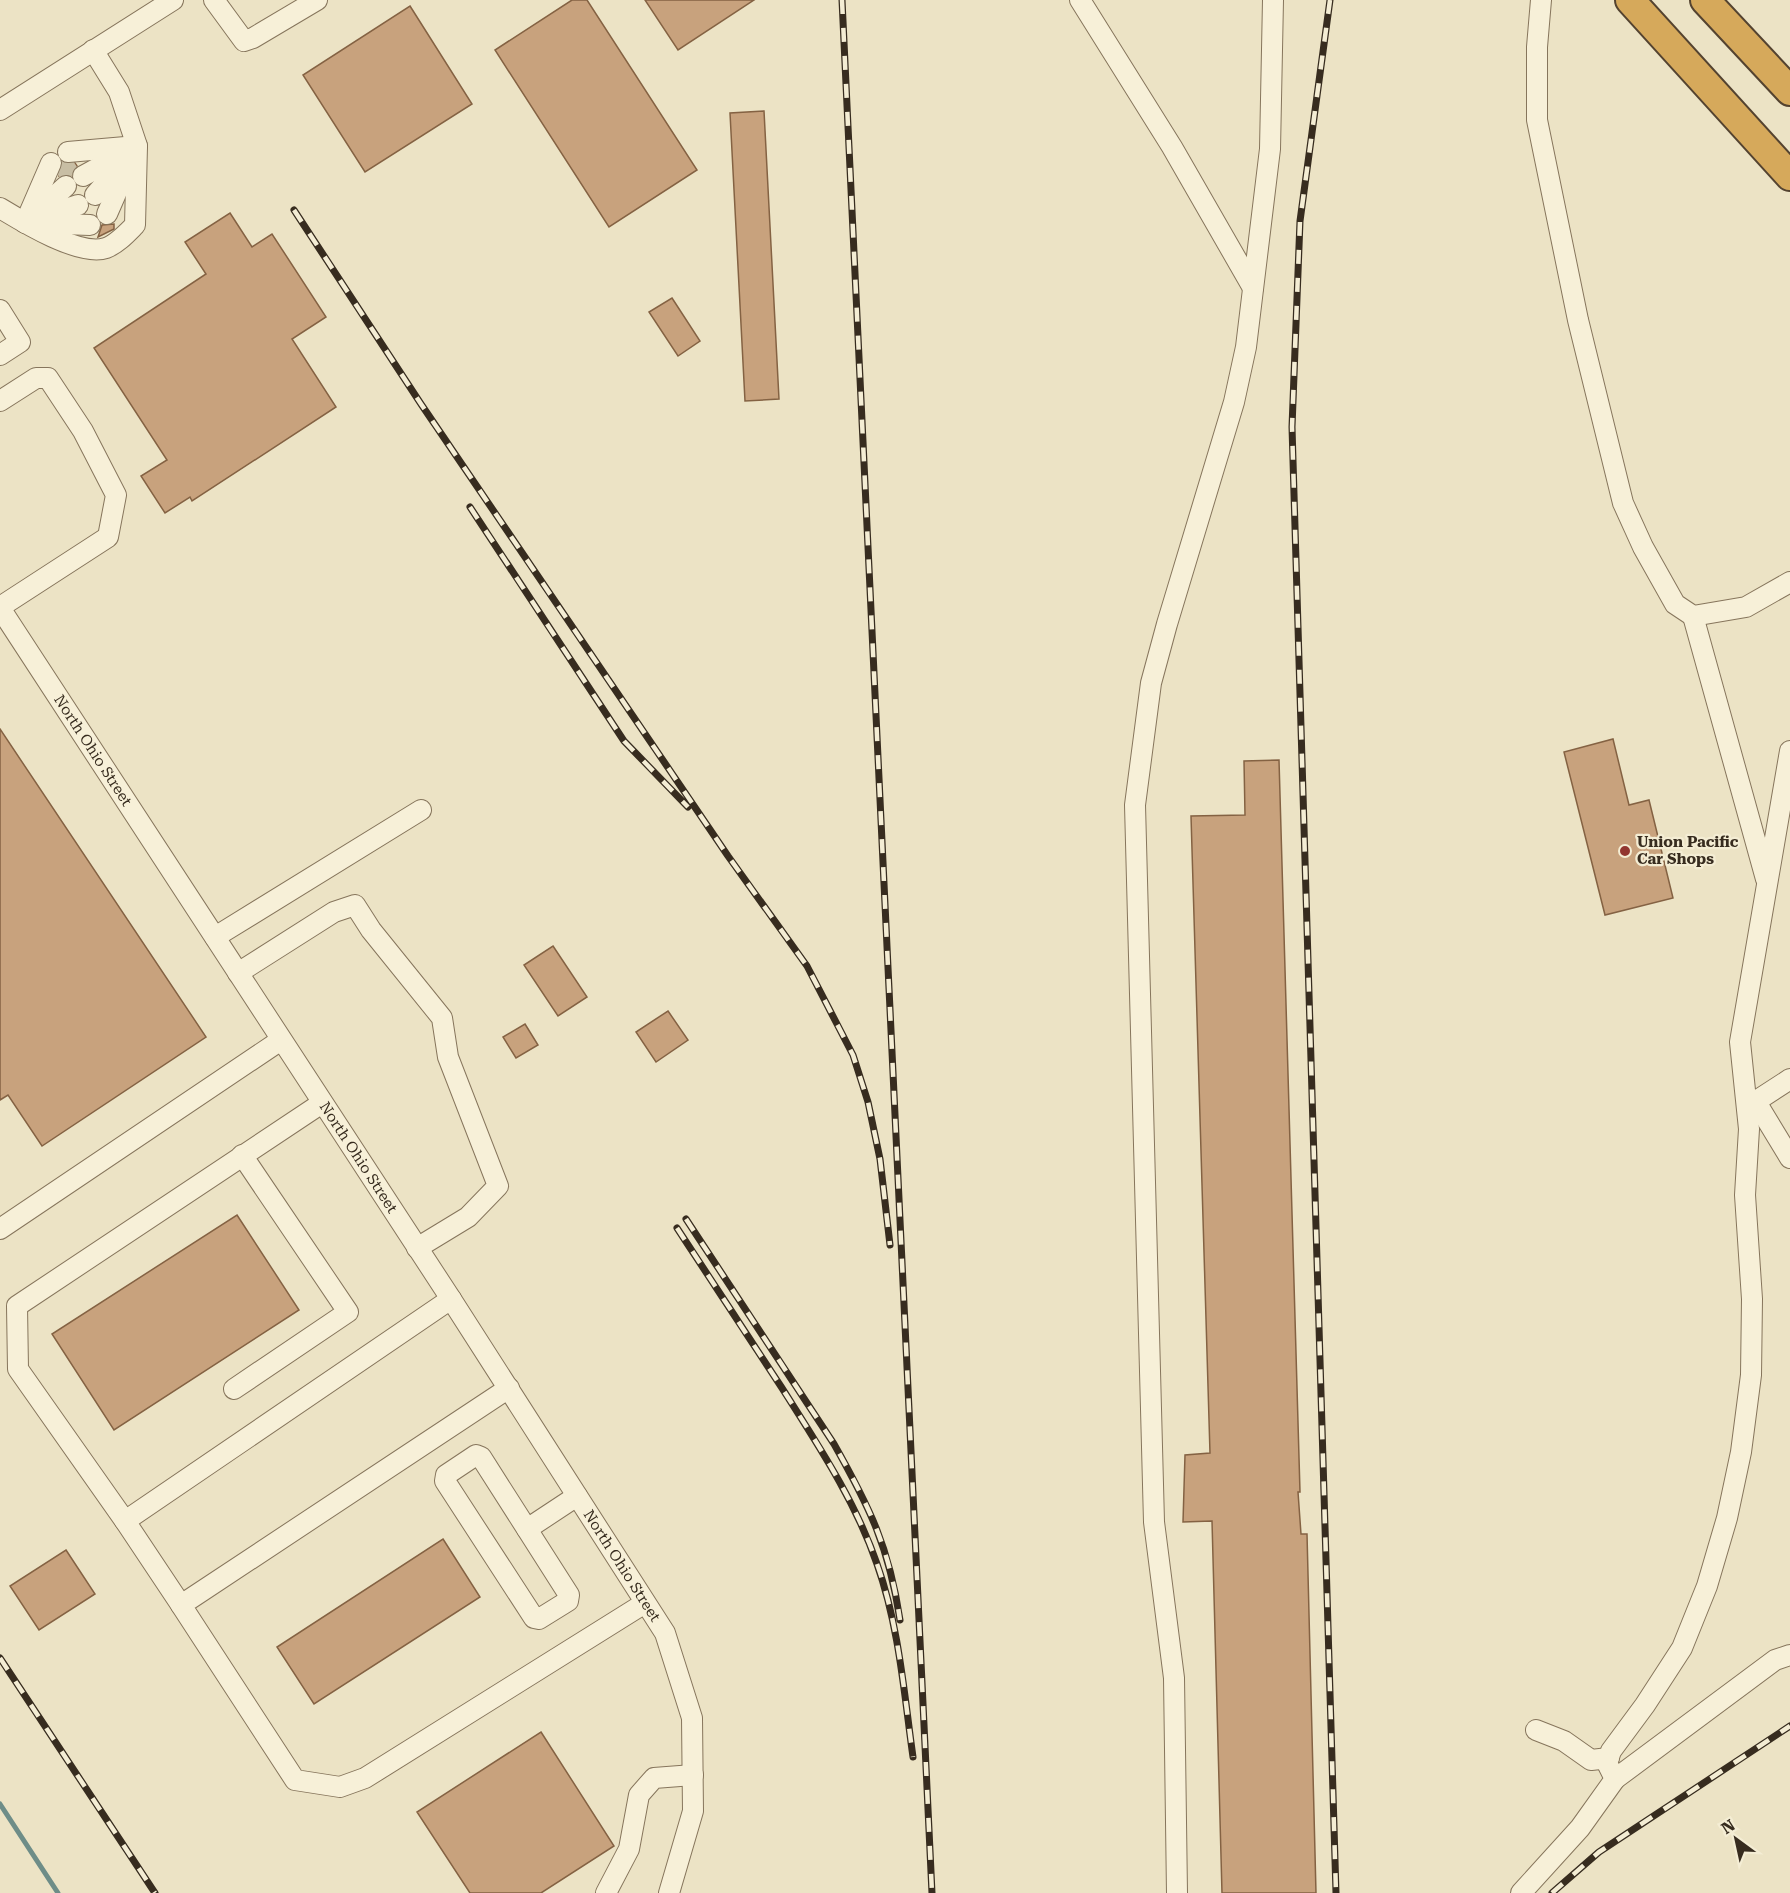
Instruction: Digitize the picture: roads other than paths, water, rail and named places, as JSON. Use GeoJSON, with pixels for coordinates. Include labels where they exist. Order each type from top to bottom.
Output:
{"type":"FeatureCollection","features":[{"type":"Feature","properties":{"kind":"highway"},"geometry":{"type":"LineString","coordinates":[[1630,0],[1790,176]]}},
{"type":"Feature","properties":{"kind":"highway"},"geometry":{"type":"LineString","coordinates":[[1705,0],[1790,91]]}},
{"type":"Feature","properties":{"kind":"street"},"geometry":{"type":"LineString","coordinates":[[0,110],[173,0]]}},
{"type":"Feature","properties":{"kind":"street"},"geometry":{"type":"LineString","coordinates":[[214,0],[244,40],[253,38],[317,0]]}},
{"type":"Feature","properties":{"kind":"street"},"geometry":{"type":"LineString","coordinates":[[1080,0],[1172,147],[1253,288]]}},
{"type":"Feature","properties":{"kind":"street"},"geometry":{"type":"LineString","coordinates":[[1177,1893],[1174,1678],[1154,1522],[1135,805],[1151,683],[1234,402],[1246,347],[1263,227],[1270,148],[1273,0]]}},
{"type":"Feature","properties":{"kind":"street"},"geometry":{"type":"LineString","coordinates":[[1542,0],[1537,47],[1536,120],[1586,354],[1623,503],[1643,547],[1675,604],[1693,616],[1767,885]]}},
{"type":"Feature","properties":{"kind":"street"},"geometry":{"type":"LineString","coordinates":[[0,208],[25,223],[86,250],[106,248],[123,237],[135,225],[137,147],[119,92],[93,50]]}},
{"type":"Feature","properties":{"kind":"street"},"geometry":{"type":"LineString","coordinates":[[137,147],[75,163],[137,147]]}},
{"type":"Feature","properties":{"kind":"street"},"geometry":{"type":"LineString","coordinates":[[95,195],[137,147]]}},
{"type":"Feature","properties":{"kind":"street"},"geometry":{"type":"LineString","coordinates":[[107,214],[137,147]]}},
{"type":"Feature","properties":{"kind":"street"},"geometry":{"type":"LineString","coordinates":[[25,223],[58,174],[25,223]]}},
{"type":"Feature","properties":{"kind":"street"},"geometry":{"type":"LineString","coordinates":[[25,223],[78,205]]}},
{"type":"Feature","properties":{"kind":"street"},"geometry":{"type":"LineString","coordinates":[[25,223],[90,225]]}},
{"type":"Feature","properties":{"kind":"street"},"geometry":{"type":"LineString","coordinates":[[0,355],[20,342],[3,323]]}},
{"type":"Feature","properties":{"kind":"street"},"geometry":{"type":"LineString","coordinates":[[0,401],[36,378],[48,378],[83,431],[116,495],[108,537],[0,607]]}},
{"type":"Feature","properties":{"kind":"street"},"geometry":{"type":"LineString","coordinates":[[1693,616],[1746,607],[1790,582]]}},
{"type":"Feature","properties":{"kind":"street","name":"North Ohio Street"},"geometry":{"type":"LineString","coordinates":[[0,607],[451,1299],[665,1633],[692,1718],[693,1775],[693,1810],[669,1893]]}},
{"type":"Feature","properties":{"kind":"street"},"geometry":{"type":"LineString","coordinates":[[1615,1779],[1607,1763],[1611,1751],[1645,1705],[1682,1648],[1707,1586],[1734,1485],[1751,1375],[1752,1299],[1745,1195],[1751,1105],[1740,1042],[1790,751]]}},
{"type":"Feature","properties":{"kind":"street"},"geometry":{"type":"LineString","coordinates":[[214,937],[422,810]]}},
{"type":"Feature","properties":{"kind":"street"},"geometry":{"type":"LineString","coordinates":[[238,973],[334,912],[355,905],[442,1018],[448,1057],[498,1186],[468,1217],[417,1248]]}},
{"type":"Feature","properties":{"kind":"street"},"geometry":{"type":"LineString","coordinates":[[0,1229],[281,1040]]}},
{"type":"Feature","properties":{"kind":"street"},"geometry":{"type":"LineString","coordinates":[[1751,1105],[1790,1080]]}},
{"type":"Feature","properties":{"kind":"street"},"geometry":{"type":"LineString","coordinates":[[322,1102],[17,1306],[18,1369],[125,1521],[295,1780],[340,1787],[365,1778],[645,1603]]}},
{"type":"Feature","properties":{"kind":"street"},"geometry":{"type":"LineString","coordinates":[[1751,1105],[1790,1158]]}},
{"type":"Feature","properties":{"kind":"street"},"geometry":{"type":"LineString","coordinates":[[234,1389],[348,1312],[242,1155]]}},
{"type":"Feature","properties":{"kind":"street"},"geometry":{"type":"LineString","coordinates":[[125,1521],[451,1299]]}},
{"type":"Feature","properties":{"kind":"street"},"geometry":{"type":"LineString","coordinates":[[181,1605],[508,1388]]}},
{"type":"Feature","properties":{"kind":"street"},"geometry":{"type":"LineString","coordinates":[[476,1455],[481,1457],[527,1529],[569,1595],[568,1600],[539,1620],[534,1618],[445,1481],[446,1474],[476,1455]]}},
{"type":"Feature","properties":{"kind":"street"},"geometry":{"type":"LineString","coordinates":[[527,1529],[577,1496]]}},
{"type":"Feature","properties":{"kind":"street"},"geometry":{"type":"LineString","coordinates":[[1521,1893],[1580,1828],[1615,1779],[1775,1660],[1790,1655]]}},
{"type":"Feature","properties":{"kind":"street"},"geometry":{"type":"LineString","coordinates":[[1536,1730],[1564,1741],[1591,1760],[1609,1758]]}},
{"type":"Feature","properties":{"kind":"street"},"geometry":{"type":"LineString","coordinates":[[606,1893],[629,1849],[639,1795],[654,1778],[693,1775]]}},
{"type":"Feature","properties":{"kind":"waterway"},"geometry":{"type":"LineString","coordinates":[[0,1804],[58,1893]]}},
{"type":"Feature","properties":{"kind":"tunnel"},"geometry":{"type":"LineString","coordinates":[[57,173],[74,162]]}},
{"type":"Feature","properties":{"kind":"railway"},"geometry":{"type":"LineString","coordinates":[[842,0],[932,1893]]}},
{"type":"Feature","properties":{"kind":"railway"},"geometry":{"type":"LineString","coordinates":[[1330,0],[1300,221],[1292,427],[1336,1893]]}},
{"type":"Feature","properties":{"kind":"railway"},"geometry":{"type":"LineString","coordinates":[[294,210],[421,404],[728,856],[807,966],[853,1055],[868,1102],[880,1159],[890,1245]]}},
{"type":"Feature","properties":{"kind":"railway"},"geometry":{"type":"LineString","coordinates":[[470,507],[624,741],[688,807]]}},
{"type":"Feature","properties":{"kind":"railway"},"geometry":{"type":"LineString","coordinates":[[686,1219],[847,1467],[868,1509],[884,1549],[900,1620]]}},
{"type":"Feature","properties":{"kind":"railway"},"geometry":{"type":"LineString","coordinates":[[677,1228],[835,1473],[868,1540],[891,1611],[913,1757]]}},
{"type":"Feature","properties":{"kind":"railway"},"geometry":{"type":"LineString","coordinates":[[0,1658],[155,1893]]}},
{"type":"Feature","properties":{"kind":"railway"},"geometry":{"type":"LineString","coordinates":[[1552,1893],[1599,1852],[1790,1726]]}},
{"type":"Feature","properties":{"kind":"place","name":"Union Pacific Car Shops"},"geometry":{"type":"Point","coordinates":[1625,851]}}]}
